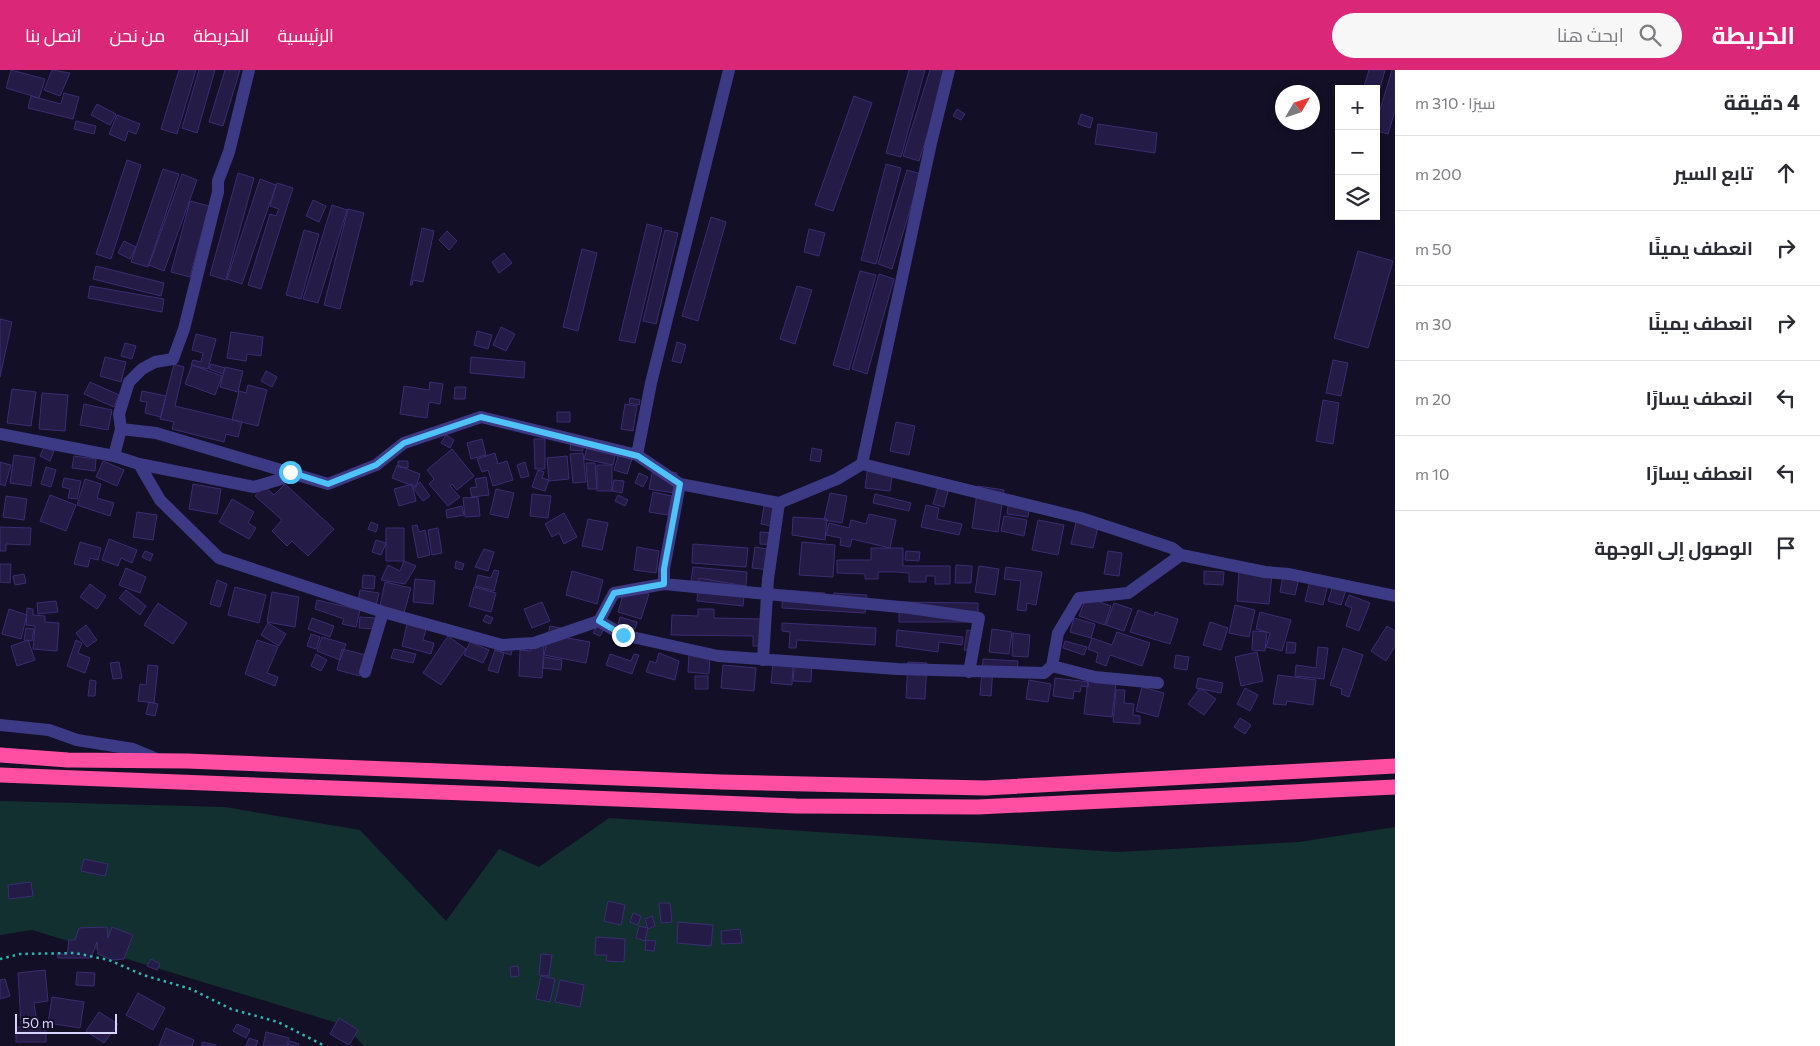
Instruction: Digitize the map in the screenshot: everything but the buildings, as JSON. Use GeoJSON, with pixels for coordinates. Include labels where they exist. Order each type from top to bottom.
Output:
{"type":"FeatureCollection","features":[{"type":"Feature","properties":{"kind":"highway"},"geometry":{"type":"LineString","coordinates":[[0,755],[68,760],[160,761],[721,782],[985,788],[1395,766]]}},
{"type":"Feature","properties":{"kind":"highway"},"geometry":{"type":"LineString","coordinates":[[0,775],[796,806],[987,807],[1395,787]]}},
{"type":"Feature","properties":{"kind":"street"},"geometry":{"type":"LineString","coordinates":[[114,456],[120,429],[119,414],[129,382],[142,369],[156,362],[173,359],[184,329],[218,192],[218,181],[229,152],[249,70]]}},
{"type":"Feature","properties":{"kind":"street"},"geometry":{"type":"LineString","coordinates":[[638,456],[651,383],[729,70]]}},
{"type":"Feature","properties":{"kind":"street"},"geometry":{"type":"LineString","coordinates":[[862,464],[931,142],[949,70]]}},
{"type":"Feature","properties":{"kind":"street"},"geometry":{"type":"LineString","coordinates":[[120,429],[156,433],[328,484],[376,465],[404,443],[481,417],[638,456],[680,484],[779,503],[837,479],[862,464],[1082,518],[1172,548],[1181,555],[1265,572],[1289,574],[1395,596]]}},
{"type":"Feature","properties":{"kind":"street"},"geometry":{"type":"LineString","coordinates":[[0,434],[114,456],[139,464],[254,487],[281,479],[290,472]]}},
{"type":"Feature","properties":{"kind":"street"},"geometry":{"type":"LineString","coordinates":[[139,464],[160,500],[219,558],[383,612],[502,645],[534,643],[599,621],[614,593],[664,584],[952,612],[979,618],[969,672]]}},
{"type":"Feature","properties":{"kind":"street"},"geometry":{"type":"LineString","coordinates":[[664,584],[664,569],[680,484]]}},
{"type":"Feature","properties":{"kind":"street"},"geometry":{"type":"LineString","coordinates":[[763,660],[769,594],[768,579],[779,503]]}},
{"type":"Feature","properties":{"kind":"street"},"geometry":{"type":"LineString","coordinates":[[599,621],[623,635],[718,656],[969,672],[1044,673],[1052,666],[1058,634],[1079,598],[1128,592],[1181,555]]}},
{"type":"Feature","properties":{"kind":"street"},"geometry":{"type":"LineString","coordinates":[[365,672],[383,612]]}},
{"type":"Feature","properties":{"kind":"street"},"geometry":{"type":"LineString","coordinates":[[1052,666],[1095,677],[1158,683]]}},
{"type":"Feature","properties":{"kind":"street"},"geometry":{"type":"LineString","coordinates":[[0,725],[49,730],[77,740],[133,748],[160,761]]}},
{"type":"Feature","properties":{"kind":"path"},"geometry":{"type":"LineString","coordinates":[[0,959],[20,954],[66,953],[109,960],[143,975],[191,990],[231,1009],[278,1022],[325,1046]]}},
{"type":"Feature","properties":{"kind":"green space"},"geometry":{"type":"Polygon","coordinates":[[[0,801],[225,807],[360,830],[446,921],[499,849],[539,867],[609,818],[1117,852],[1299,842],[1395,827],[1395,1046],[364,1046],[344,1025],[32,930],[0,935],[0,801]]]}},
{"type":"Feature","properties":{"kind":"route"},"geometry":{"type":"LineString","coordinates":[[290,472],[328,484],[376,465],[404,443],[481,417],[638,456],[680,484],[664,569],[664,584],[614,593],[599,621],[623,635]]}}]}
